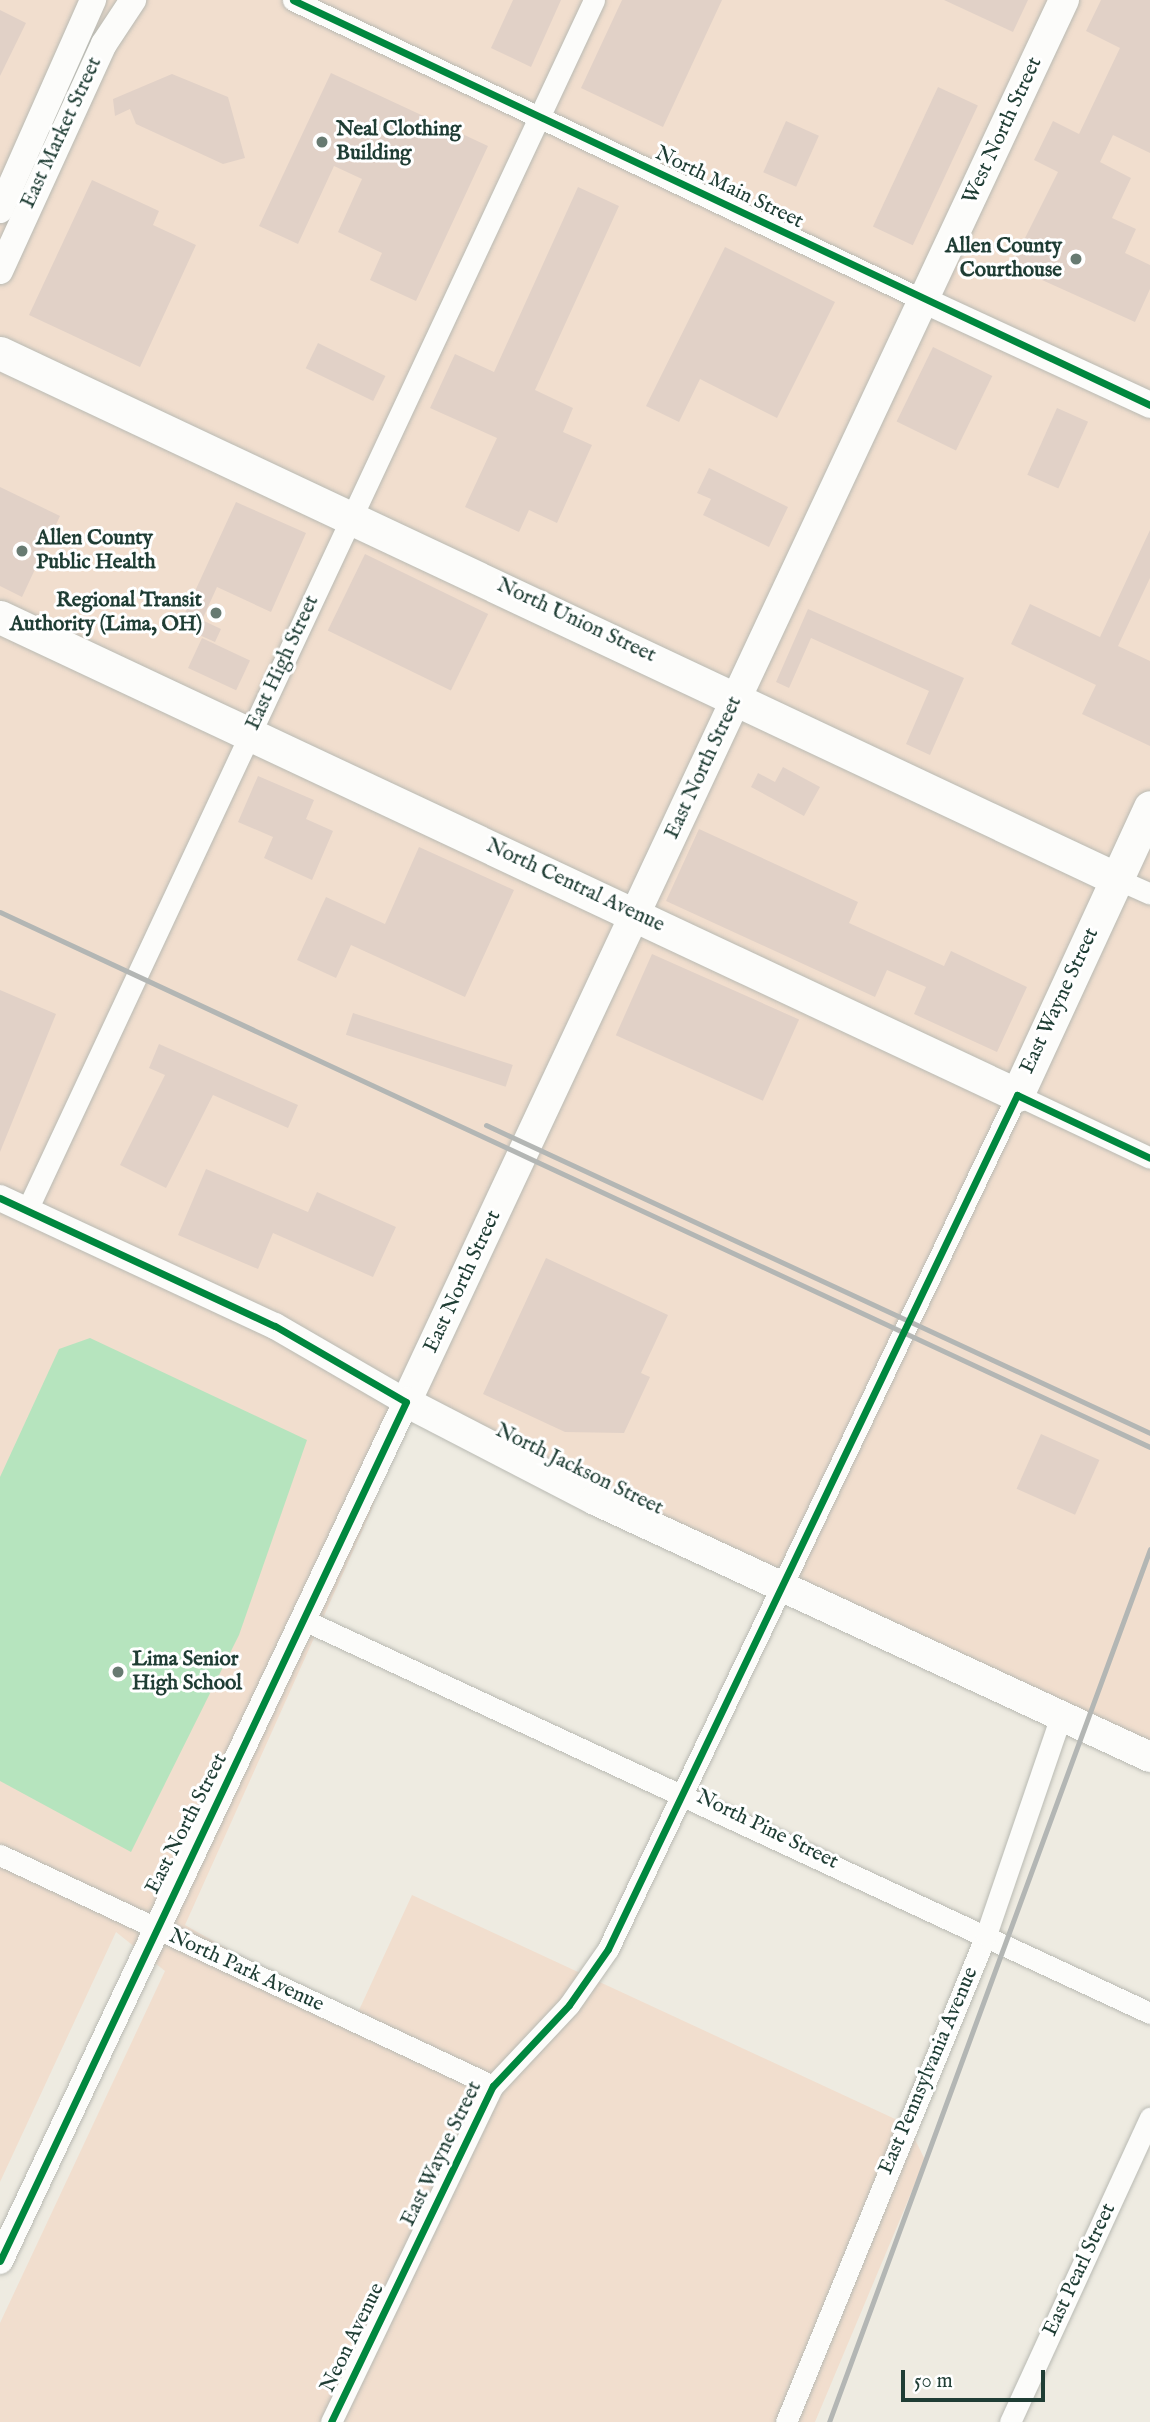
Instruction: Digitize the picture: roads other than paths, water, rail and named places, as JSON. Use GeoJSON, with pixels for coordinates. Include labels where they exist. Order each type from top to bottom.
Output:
{"type":"FeatureCollection","features":[{"type":"Feature","properties":{"kind":"main road","name":"West North Street"},"geometry":{"type":"LineString","coordinates":[[923,300],[1064,0]]}},
{"type":"Feature","properties":{"kind":"main road","name":"East North Street"},"geometry":{"type":"LineString","coordinates":[[406,1402],[923,300]]}},
{"type":"Feature","properties":{"kind":"main road","name":"North Union Street"},"geometry":{"type":"LineString","coordinates":[[0,354],[738,696],[1117,879]]}},
{"type":"Feature","properties":{"kind":"main road","name":"North Central Avenue"},"geometry":{"type":"LineString","coordinates":[[0,617],[1017,1095]]}},
{"type":"Feature","properties":{"kind":"main road","name":"East Wayne Street"},"geometry":{"type":"LineString","coordinates":[[1017,1095],[1150,807]]}},
{"type":"Feature","properties":{"kind":"main road","name":"North Jackson Street"},"geometry":{"type":"LineString","coordinates":[[406,1402],[786,1589],[1150,1757]]}},
{"type":"Feature","properties":{"kind":"street","name":"East Market Street"},"geometry":{"type":"LineString","coordinates":[[0,210],[93,0]]}},
{"type":"Feature","properties":{"kind":"street","name":"East Market Street"},"geometry":{"type":"LineString","coordinates":[[0,271],[104,44],[133,0]]}},
{"type":"Feature","properties":{"kind":"street","name":"North Main Street"},"geometry":{"type":"LineString","coordinates":[[293,0],[1150,405]]}},
{"type":"Feature","properties":{"kind":"street","name":"East High Street"},"geometry":{"type":"LineString","coordinates":[[27,1210],[594,0]]}},
{"type":"Feature","properties":{"kind":"street","name":"North Union Street"},"geometry":{"type":"LineString","coordinates":[[1117,879],[1150,894]]}},
{"type":"Feature","properties":{"kind":"street","name":"North Central Avenue"},"geometry":{"type":"LineString","coordinates":[[1017,1095],[1150,1158]]}},
{"type":"Feature","properties":{"kind":"street","name":"East Wayne Street"},"geometry":{"type":"LineString","coordinates":[[405,2268],[493,2086],[569,2005],[608,1949],[688,1793],[786,1589],[1017,1095]]}},
{"type":"Feature","properties":{"kind":"street","name":"North Jackson Street"},"geometry":{"type":"LineString","coordinates":[[0,1198],[275,1326],[406,1402]]}},
{"type":"Feature","properties":{"kind":"street","name":"East North Street"},"geometry":{"type":"LineString","coordinates":[[0,2261],[155,1926],[304,1620],[406,1402]]}},
{"type":"Feature","properties":{"kind":"street","name":"North Pine Street"},"geometry":{"type":"LineString","coordinates":[[304,1620],[688,1793],[1150,2012]]}},
{"type":"Feature","properties":{"kind":"street","name":"East Pennsylvania Avenue"},"geometry":{"type":"LineString","coordinates":[[786,2422],[986,1935],[1061,1716]]}},
{"type":"Feature","properties":{"kind":"street","name":"North Park Avenue"},"geometry":{"type":"LineString","coordinates":[[0,1855],[493,2086]]}},
{"type":"Feature","properties":{"kind":"street","name":"East Pearl Street"},"geometry":{"type":"LineString","coordinates":[[1010,2422],[1150,2118]]}},
{"type":"Feature","properties":{"kind":"street","name":"Neon Avenue"},"geometry":{"type":"LineString","coordinates":[[331,2422],[405,2268]]}},
{"type":"Feature","properties":{"kind":"railway"},"geometry":{"type":"LineString","coordinates":[[0,912],[1150,1447]]}},
{"type":"Feature","properties":{"kind":"railway"},"geometry":{"type":"LineString","coordinates":[[486,1125],[1150,1433]]}},
{"type":"Feature","properties":{"kind":"railway"},"geometry":{"type":"LineString","coordinates":[[829,2422],[1150,1549]]}},
{"type":"Feature","properties":{"kind":"place","name":"Neal Clothing Building"},"geometry":{"type":"Point","coordinates":[322,142]}},
{"type":"Feature","properties":{"kind":"place","name":"Allen County Courthouse"},"geometry":{"type":"Point","coordinates":[1076,259]}},
{"type":"Feature","properties":{"kind":"place","name":"Allen County Public Health"},"geometry":{"type":"Point","coordinates":[22,551]}},
{"type":"Feature","properties":{"kind":"place","name":"Regional Transit Authority (Lima, OH)"},"geometry":{"type":"Point","coordinates":[216,613]}},
{"type":"Feature","properties":{"kind":"place","name":"Lima Senior High School"},"geometry":{"type":"Point","coordinates":[118,1672]}}]}
